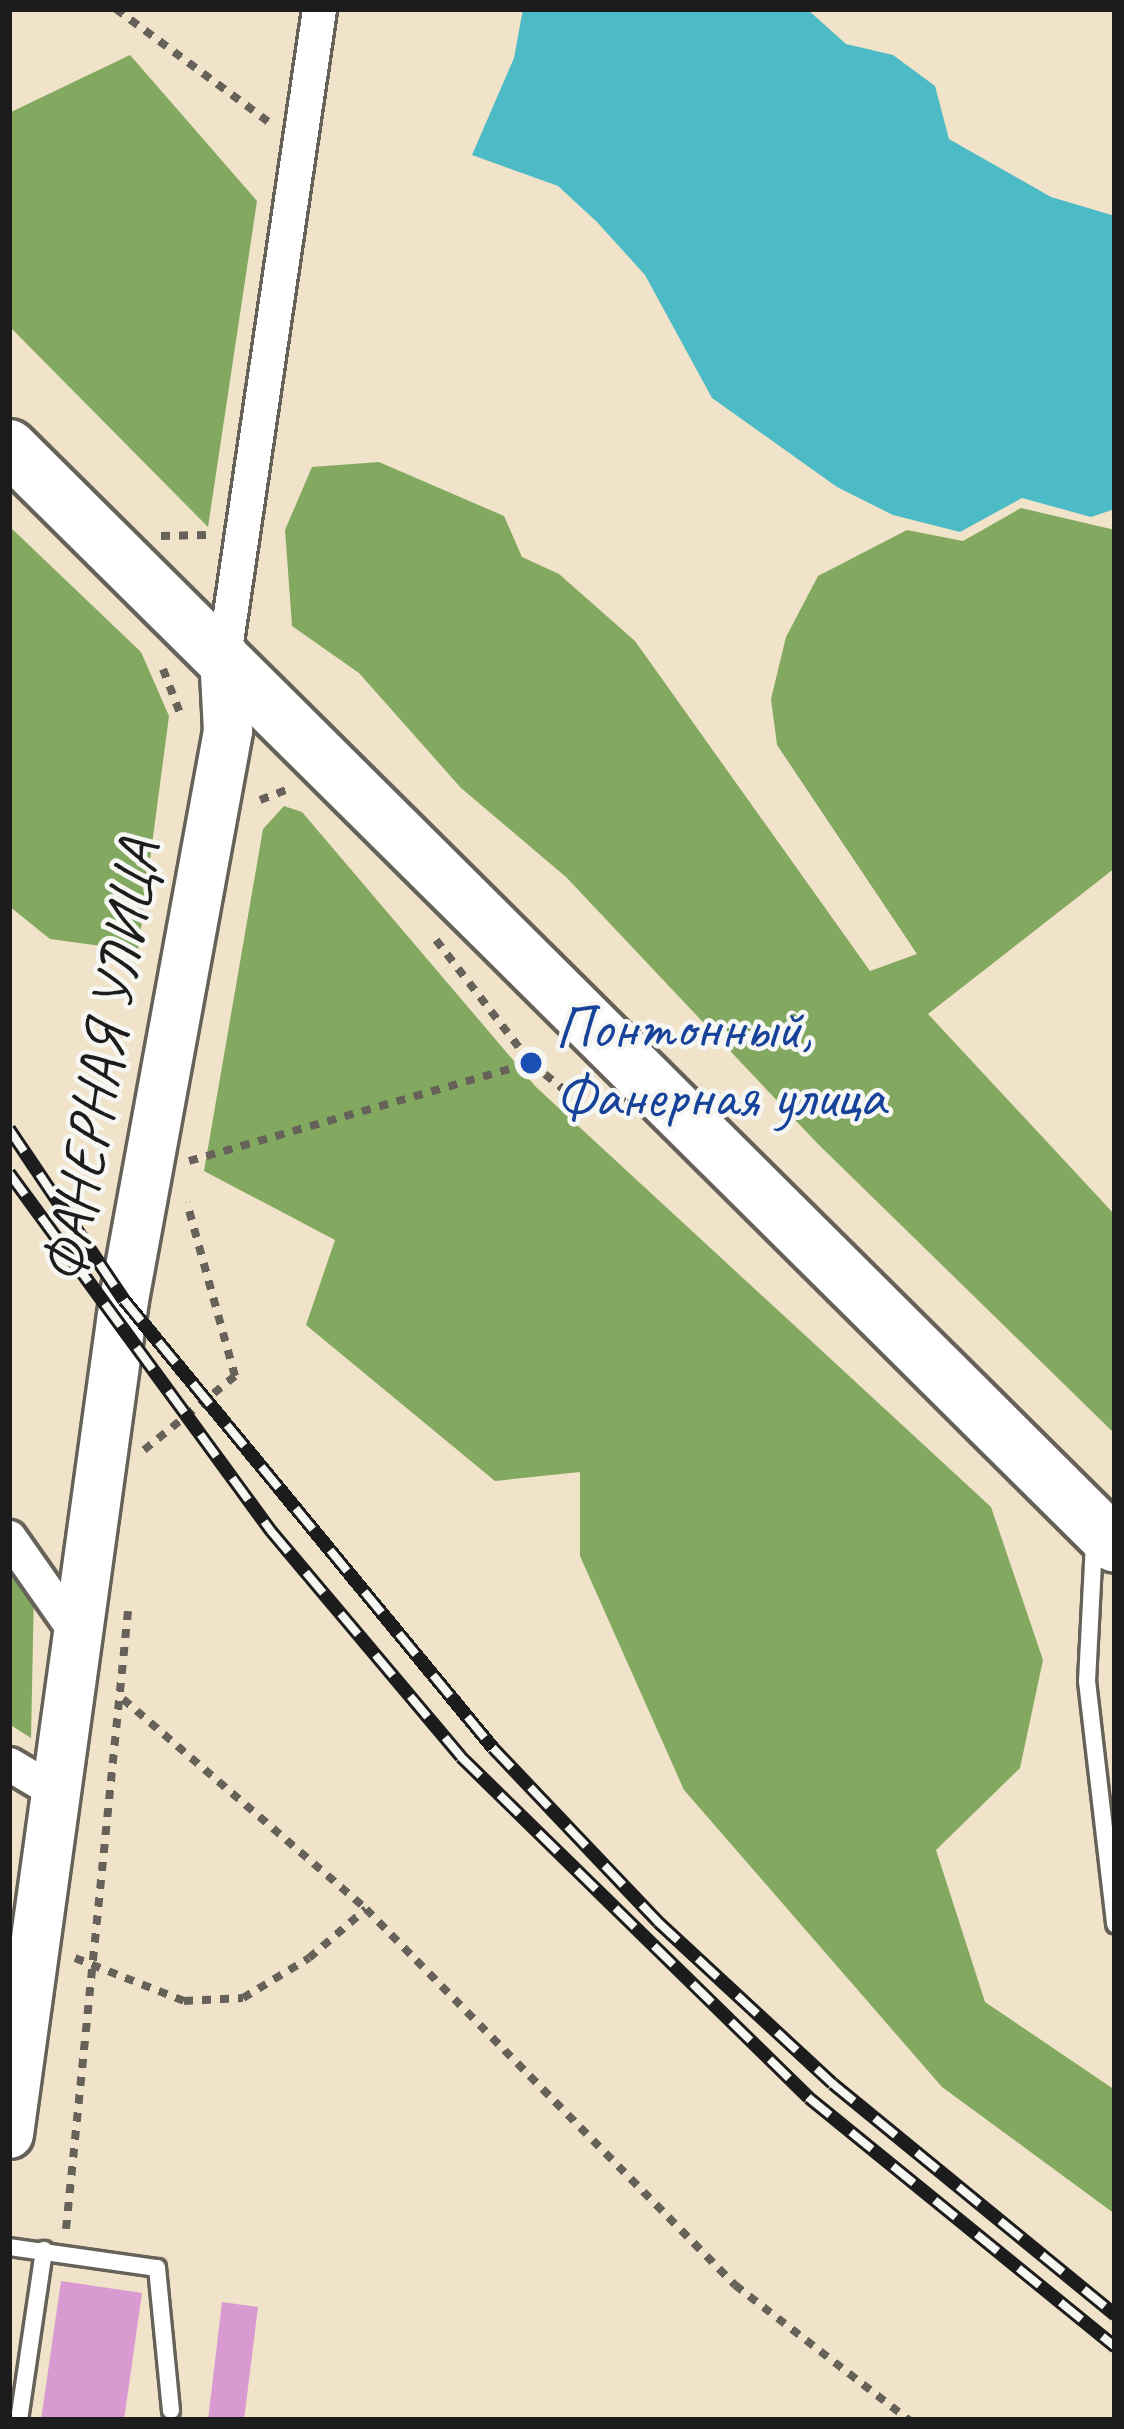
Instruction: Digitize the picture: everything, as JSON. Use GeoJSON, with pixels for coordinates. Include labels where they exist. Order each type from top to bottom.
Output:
{"type":"FeatureCollection","features":[{"type":"Feature","properties":{"kind":"main road"},"geometry":{"type":"LineString","coordinates":[[9,447],[1105,1535]]}},
{"type":"Feature","properties":{"kind":"street"},"geometry":{"type":"LineString","coordinates":[[224,656],[319,9]]}},
{"type":"Feature","properties":{"kind":"street","name":"ФАНЕРНАЯ УЛИЦА"},"geometry":{"type":"LineString","coordinates":[[9,2134],[124,1300],[228,731],[224,656]]}},
{"type":"Feature","properties":{"kind":"street"},"geometry":{"type":"LineString","coordinates":[[9,1538],[77,1634]]}},
{"type":"Feature","properties":{"kind":"street"},"geometry":{"type":"LineString","coordinates":[[9,1764],[56,1792]]}},
{"type":"Feature","properties":{"kind":"lane"},"geometry":{"type":"LineString","coordinates":[[1105,1535],[1087,1682],[1115,1924]]}},
{"type":"Feature","properties":{"kind":"lane"},"geometry":{"type":"LineString","coordinates":[[9,2247],[158,2268],[171,2410]]}},
{"type":"Feature","properties":{"kind":"lane"},"geometry":{"type":"LineString","coordinates":[[19,2420],[54,2252]]}},
{"type":"Feature","properties":{"kind":"path"},"geometry":{"type":"LineString","coordinates":[[116,9],[210,73],[298,148]]}},
{"type":"Feature","properties":{"kind":"path"},"geometry":{"type":"LineString","coordinates":[[160,663],[182,729]]}},
{"type":"Feature","properties":{"kind":"path"},"geometry":{"type":"LineString","coordinates":[[253,806],[270,791],[292,789],[310,800]]}},
{"type":"Feature","properties":{"kind":"path"},"geometry":{"type":"LineString","coordinates":[[426,926],[531,1063],[568,1093]]}},
{"type":"Feature","properties":{"kind":"path"},"geometry":{"type":"LineString","coordinates":[[180,1143],[176,1165],[531,1063]]}},
{"type":"Feature","properties":{"kind":"path"},"geometry":{"type":"LineString","coordinates":[[137,1456],[235,1376],[182,1186]]}},
{"type":"Feature","properties":{"kind":"path"},"geometry":{"type":"LineString","coordinates":[[54,2252],[96,1966],[123,1700],[129,1589]]}},
{"type":"Feature","properties":{"kind":"path"},"geometry":{"type":"LineString","coordinates":[[77,1634],[123,1700],[366,1909],[735,2285],[909,2420]]}},
{"type":"Feature","properties":{"kind":"path"},"geometry":{"type":"LineString","coordinates":[[35,1944],[184,2001],[243,1998],[309,1958],[366,1909]]}},
{"type":"Feature","properties":{"kind":"green space"},"geometry":{"type":"Polygon","coordinates":[[[130,55],[257,201],[208,527],[9,326],[9,113],[130,55]]]}},
{"type":"Feature","properties":{"kind":"green space"},"geometry":{"type":"Polygon","coordinates":[[[379,462],[504,516],[522,557],[559,574],[635,641],[870,971],[917,954],[777,745],[771,699],[786,637],[818,576],[907,530],[963,541],[1021,508],[1115,530],[1115,868],[928,1014],[1115,1215],[1115,1434],[817,1143],[566,877],[461,788],[359,673],[292,626],[285,530],[312,467],[379,462]]]}},
{"type":"Feature","properties":{"kind":"green space"},"geometry":{"type":"Polygon","coordinates":[[[9,526],[141,652],[169,716],[138,951],[50,939],[9,906],[9,526]]]}},
{"type":"Feature","properties":{"kind":"green space"},"geometry":{"type":"Polygon","coordinates":[[[284,806],[302,812],[536,1087],[991,1507],[1043,1660],[1020,1768],[936,1850],[985,2002],[1115,2090],[1115,2214],[942,2087],[684,1790],[580,1556],[580,1472],[495,1481],[306,1325],[335,1240],[204,1171],[263,829],[284,806]]]}},
{"type":"Feature","properties":{"kind":"green space"},"geometry":{"type":"Polygon","coordinates":[[[9,1555],[34,1590],[31,1738],[9,1724],[9,1555]]]}},
{"type":"Feature","properties":{"kind":"water"},"geometry":{"type":"Polygon","coordinates":[[[523,9],[807,9],[846,44],[893,55],[935,86],[949,139],[1051,197],[1115,216],[1115,509],[1091,517],[1022,498],[960,532],[893,515],[837,487],[712,398],[645,275],[597,222],[558,186],[472,155],[514,58],[523,9]]]}},
{"type":"Feature","properties":{"kind":"building"},"geometry":{"type":"Polygon","coordinates":[[[61,2281],[142,2293],[124,2420],[41,2420],[61,2281]]]}},
{"type":"Feature","properties":{"kind":"building"},"geometry":{"type":"Polygon","coordinates":[[[222,2302],[258,2307],[244,2420],[208,2420],[222,2302]]]}},
{"type":"Feature","properties":{"kind":"railway"},"geometry":{"type":"LineString","coordinates":[[9,1129],[124,1300],[493,1748],[658,1922],[833,2084],[1115,2315]]}},
{"type":"Feature","properties":{"kind":"railway"},"geometry":{"type":"LineString","coordinates":[[9,1173],[271,1531],[461,1757],[809,2098],[1115,2347]]}},
{"type":"Feature","properties":{"kind":"place","name":"Понтонный, Фанерная улица"},"geometry":{"type":"Point","coordinates":[531,1063]}}]}
